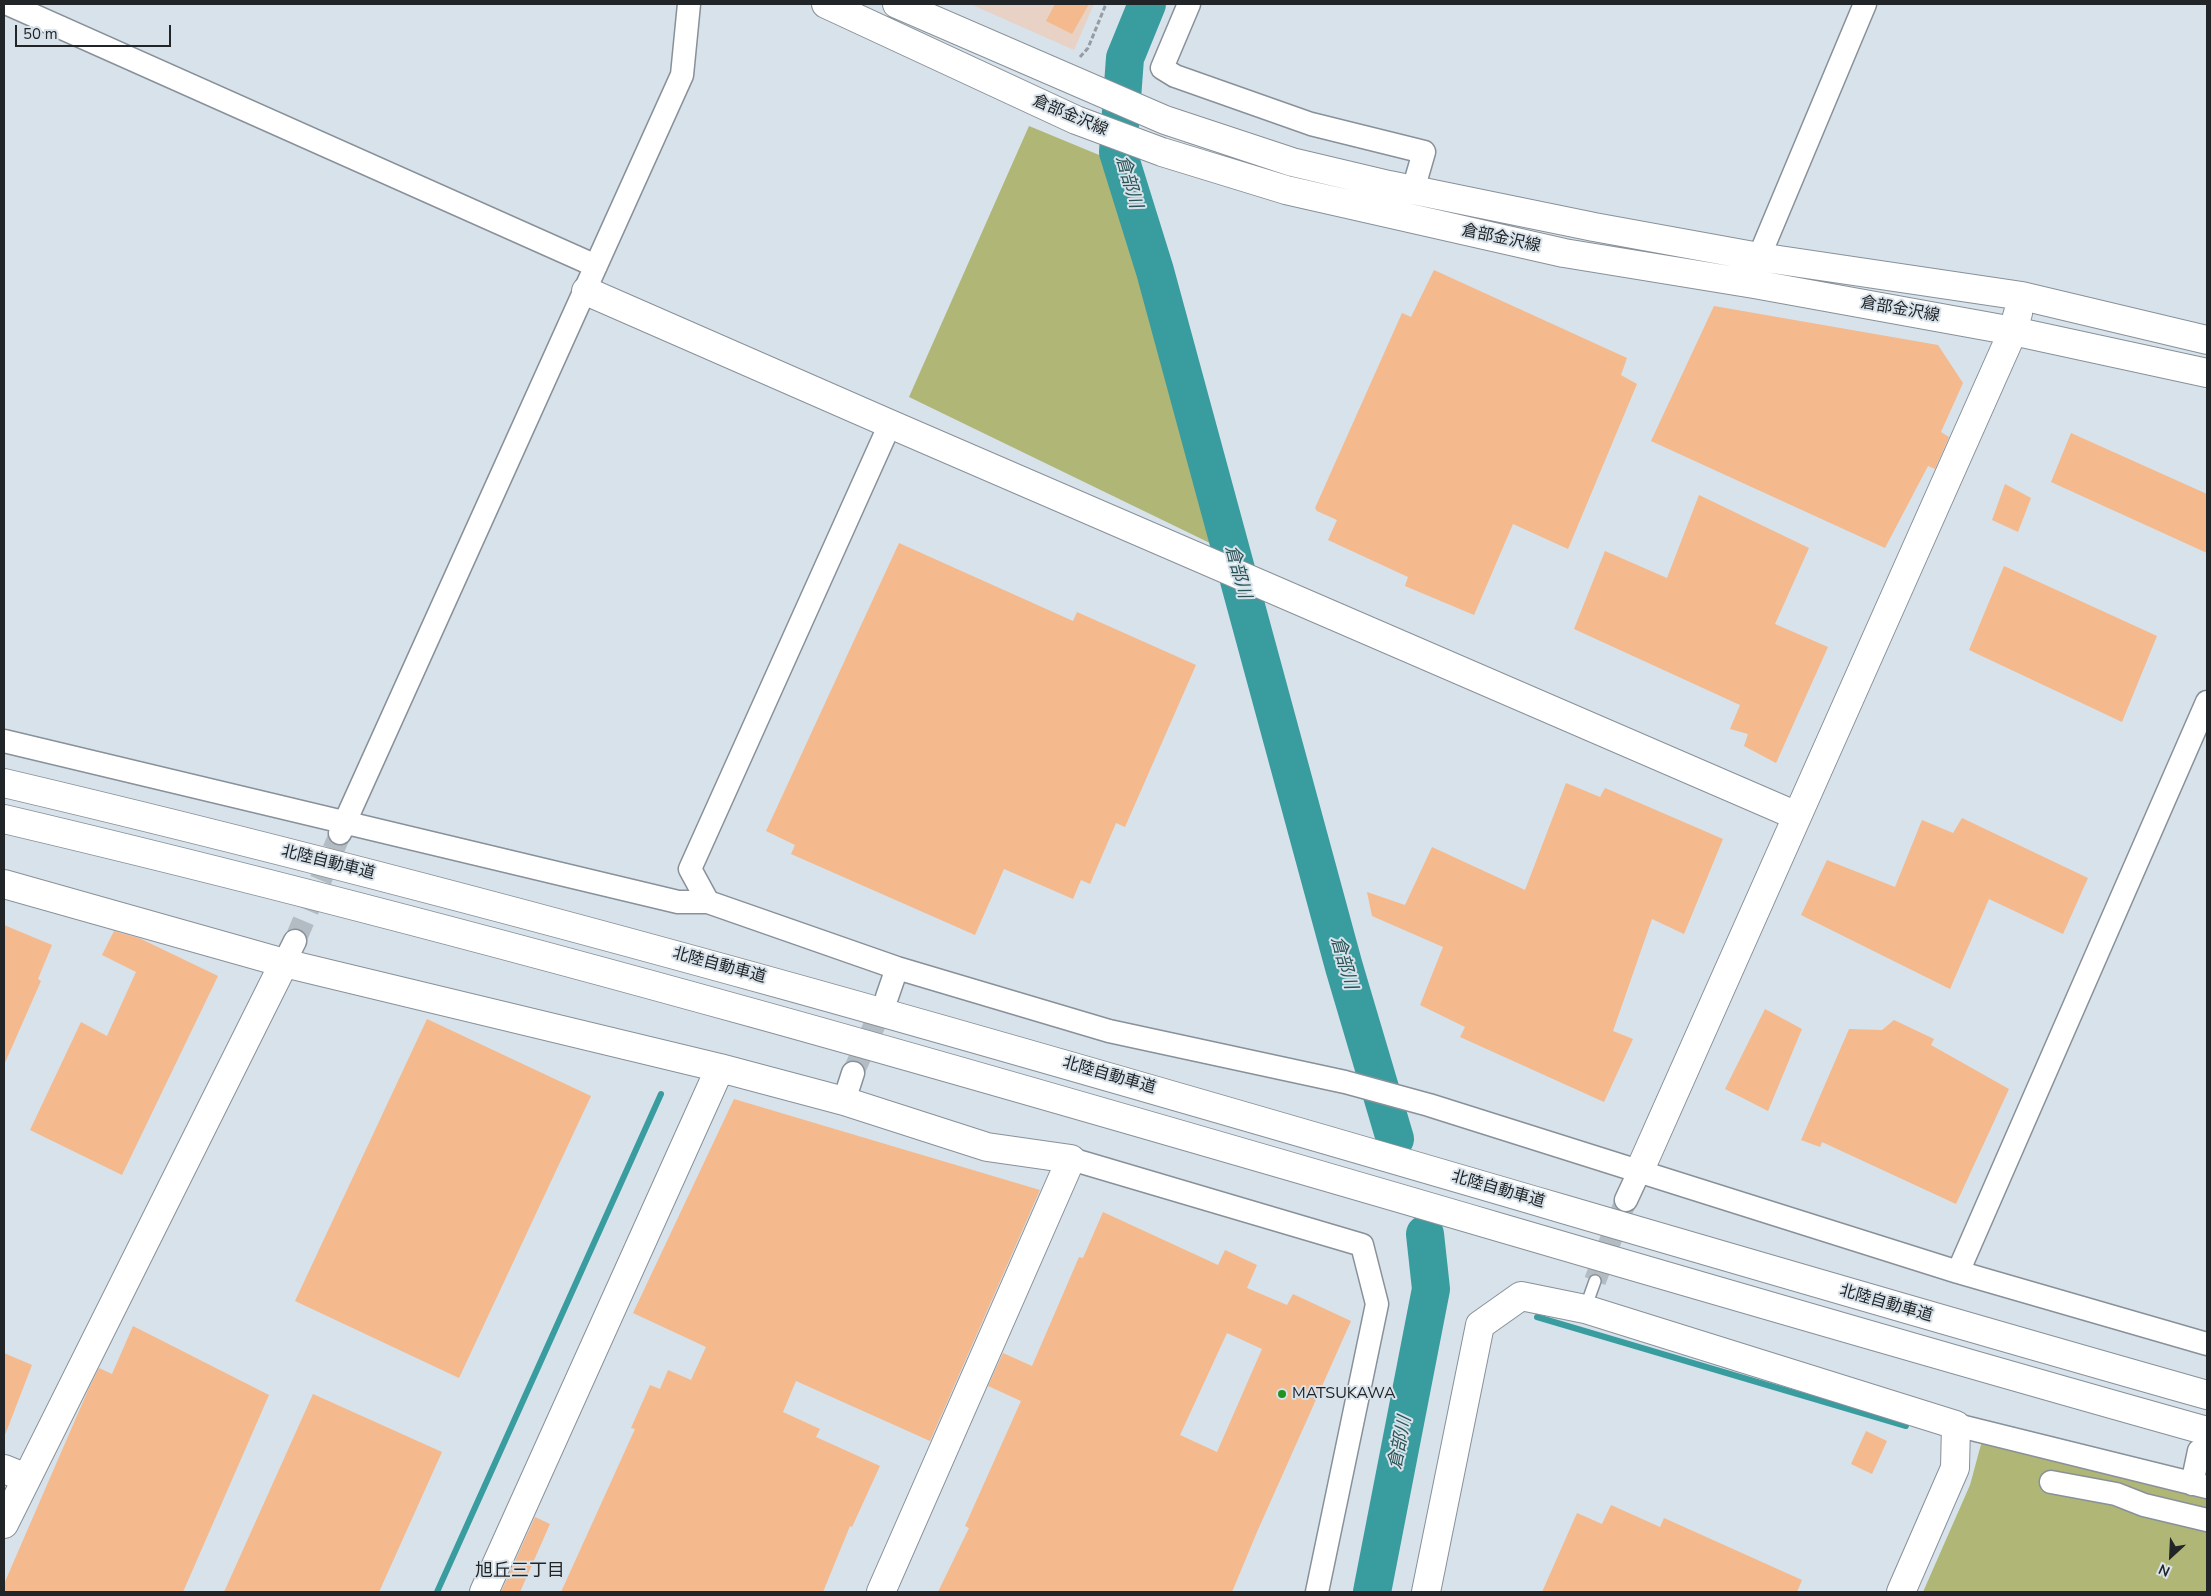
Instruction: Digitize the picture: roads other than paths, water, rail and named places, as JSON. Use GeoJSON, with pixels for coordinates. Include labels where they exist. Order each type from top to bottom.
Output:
{"type":"FeatureCollection","features":[{"type":"Feature","properties":{"kind":"main road","name":"倉部金沢線"},"geometry":{"type":"LineString","coordinates":[[826,4],[1076,120],[1162,152],[1286,190],[1564,253],[1754,284],[2013,331],[2207,373]]}},
{"type":"Feature","properties":{"kind":"main road","name":"倉部金沢線"},"geometry":{"type":"LineString","coordinates":[[897,4],[1165,120],[1292,162],[1413,190],[1594,227],[1759,257],[2022,296],[2207,340]]}},
{"type":"Feature","properties":{"kind":"main road"},"geometry":{"type":"LineString","coordinates":[[586,291],[1797,816]]}},
{"type":"Feature","properties":{"kind":"main road"},"geometry":{"type":"LineString","coordinates":[[1639,1172],[2013,331],[2022,296]]}},
{"type":"Feature","properties":{"kind":"main road","name":"北陸自動車道"},"geometry":{"type":"LineString","coordinates":[[4,783],[350,868],[850,1002],[1951,1323],[2207,1395]]}},
{"type":"Feature","properties":{"kind":"main road"},"geometry":{"type":"LineString","coordinates":[[4,820],[321,897],[837,1036],[1348,1182],[1944,1358],[2203,1441]]}},
{"type":"Feature","properties":{"kind":"main road"},"geometry":{"type":"LineString","coordinates":[[4,884],[289,952],[844,1101],[987,1147],[1071,1159],[881,1592]]}},
{"type":"Feature","properties":{"kind":"main road"},"geometry":{"type":"LineString","coordinates":[[4,1524],[15,1474],[289,952]]}},
{"type":"Feature","properties":{"kind":"main road"},"geometry":{"type":"LineString","coordinates":[[484,1592],[720,1068]]}},
{"type":"Feature","properties":{"kind":"main road"},"geometry":{"type":"LineString","coordinates":[[1426,1592],[1480,1325],[1521,1296],[1585,1310],[1956,1425],[1955,1468],[1901,1592]]}},
{"type":"Feature","properties":{"kind":"street"},"geometry":{"type":"LineString","coordinates":[[8,4],[596,266]]}},
{"type":"Feature","properties":{"kind":"street"},"geometry":{"type":"LineString","coordinates":[[343,828],[682,75],[689,4]]}},
{"type":"Feature","properties":{"kind":"street"},"geometry":{"type":"LineString","coordinates":[[1189,4],[1162,68],[1175,76],[1311,124],[1424,152],[1413,190]]}},
{"type":"Feature","properties":{"kind":"street"},"geometry":{"type":"LineString","coordinates":[[1759,257],[1865,4]]}},
{"type":"Feature","properties":{"kind":"street"},"geometry":{"type":"LineString","coordinates":[[708,902],[690,869],[890,424]]}},
{"type":"Feature","properties":{"kind":"street"},"geometry":{"type":"LineString","coordinates":[[1958,1272],[2207,702]]}},
{"type":"Feature","properties":{"kind":"street"},"geometry":{"type":"LineString","coordinates":[[4,740],[343,828],[678,902],[708,902],[897,968],[1109,1031],[1345,1082],[1429,1105],[1958,1272],[2207,1344]]}},
{"type":"Feature","properties":{"kind":"street"},"geometry":{"type":"LineString","coordinates":[[887,997],[897,968]]}},
{"type":"Feature","properties":{"kind":"street"},"geometry":{"type":"LineString","coordinates":[[844,1101],[853,1073]]}},
{"type":"Feature","properties":{"kind":"street"},"geometry":{"type":"LineString","coordinates":[[1071,1159],[1362,1245],[1377,1304],[1317,1592]]}},
{"type":"Feature","properties":{"kind":"street"},"geometry":{"type":"LineString","coordinates":[[1626,1200],[1639,1172]]}},
{"type":"Feature","properties":{"kind":"street"},"geometry":{"type":"LineString","coordinates":[[1956,1425],[2200,1486],[2203,1441]]}},
{"type":"Feature","properties":{"kind":"street"},"geometry":{"type":"LineString","coordinates":[[2051,1482],[2116,1494],[2144,1505],[2207,1520]]}},
{"type":"Feature","properties":{"kind":"lane"},"geometry":{"type":"LineString","coordinates":[[1585,1310],[1595,1281]]}},
{"type":"Feature","properties":{"kind":"waterway","name":"倉部川"},"geometry":{"type":"LineString","coordinates":[[1147,4],[1125,58],[1118,152],[1155,271],[1344,967],[1395,1139]]}},
{"type":"Feature","properties":{"kind":"waterway"},"geometry":{"type":"LineString","coordinates":[[437,1592],[661,1094]]}},
{"type":"Feature","properties":{"kind":"waterway","name":"倉部川"},"geometry":{"type":"LineString","coordinates":[[1372,1592],[1431,1289],[1425,1234]]}},
{"type":"Feature","properties":{"kind":"waterway"},"geometry":{"type":"LineString","coordinates":[[1537,1317],[1906,1426]]}},
{"type":"Feature","properties":{"kind":"tunnel"},"geometry":{"type":"LineString","coordinates":[[295,941],[340,834]]}},
{"type":"Feature","properties":{"kind":"tunnel"},"geometry":{"type":"LineString","coordinates":[[853,1073],[887,997]]}},
{"type":"Feature","properties":{"kind":"tunnel"},"geometry":{"type":"LineString","coordinates":[[1595,1281],[1626,1200]]}},
{"type":"Feature","properties":{"kind":"place","name":"MATSUKAWA"},"geometry":{"type":"Point","coordinates":[1282,1394]}},
{"type":"Feature","properties":{"kind":"district","name":"旭丘三丁目"},"geometry":{"type":"Point","coordinates":[520,1572]}}]}
